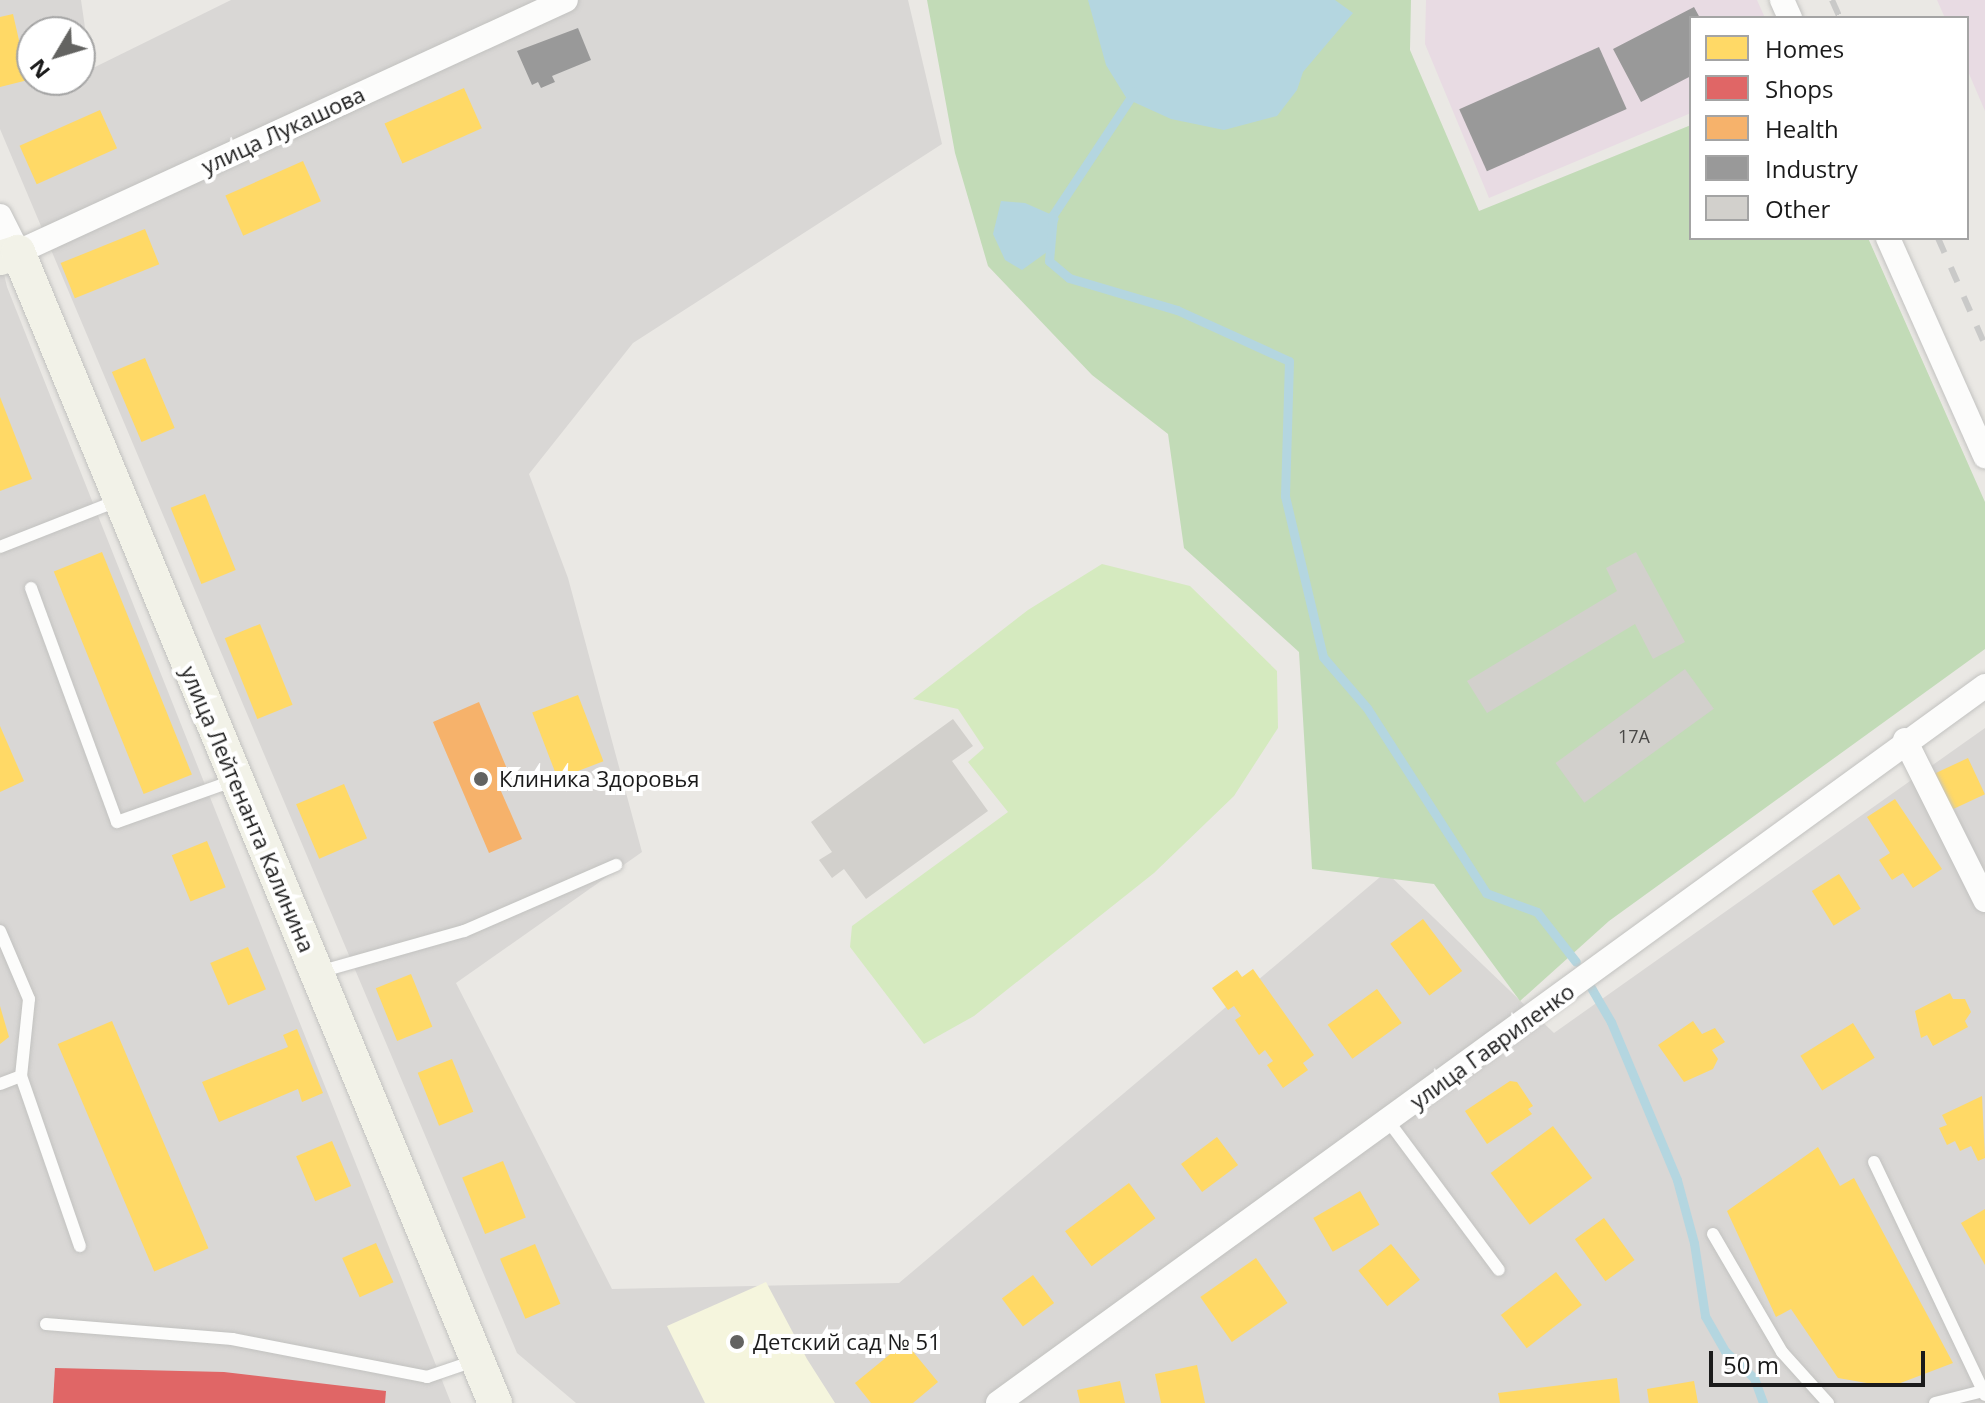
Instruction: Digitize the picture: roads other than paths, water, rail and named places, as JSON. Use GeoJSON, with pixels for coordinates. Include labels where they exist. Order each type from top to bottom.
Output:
{"type":"FeatureCollection","features":[{"type":"Feature","properties":{"kind":"main road","name":"улица Лейтенанта Калинина"},"geometry":{"type":"LineString","coordinates":[[9,255],[120,500],[495,1403]]}},
{"type":"Feature","properties":{"kind":"street","name":"улица Лукашова"},"geometry":{"type":"LineString","coordinates":[[9,255],[566,0]]}},
{"type":"Feature","properties":{"kind":"street","name":"улица Лейтенанта Калинина"},"geometry":{"type":"LineString","coordinates":[[0,216],[9,255]]}},
{"type":"Feature","properties":{"kind":"street"},"geometry":{"type":"LineString","coordinates":[[1889,240],[1985,456]]}},
{"type":"Feature","properties":{"kind":"street","name":"улица Гавриленко"},"geometry":{"type":"LineString","coordinates":[[998,1403],[1389,1122],[1905,740],[1985,686]]}},
{"type":"Feature","properties":{"kind":"street"},"geometry":{"type":"LineString","coordinates":[[1905,740],[1985,900]]}},
{"type":"Feature","properties":{"kind":"lane"},"geometry":{"type":"LineString","coordinates":[[0,547],[120,500]]}},
{"type":"Feature","properties":{"kind":"lane"},"geometry":{"type":"LineString","coordinates":[[31,588],[117,822],[236,780]]}},
{"type":"Feature","properties":{"kind":"lane"},"geometry":{"type":"LineString","coordinates":[[317,973],[464,931],[616,865]]}},
{"type":"Feature","properties":{"kind":"lane"},"geometry":{"type":"LineString","coordinates":[[0,931],[29,999],[21,1076],[80,1246]]}},
{"type":"Feature","properties":{"kind":"lane"},"geometry":{"type":"LineString","coordinates":[[0,1084],[21,1076]]}},
{"type":"Feature","properties":{"kind":"lane"},"geometry":{"type":"LineString","coordinates":[[1389,1122],[1499,1270]]}},
{"type":"Feature","properties":{"kind":"lane"},"geometry":{"type":"LineString","coordinates":[[1874,1162],[1984,1393],[1935,1403]]}},
{"type":"Feature","properties":{"kind":"lane"},"geometry":{"type":"LineString","coordinates":[[1713,1234],[1782,1352],[1828,1403]]}},
{"type":"Feature","properties":{"kind":"lane"},"geometry":{"type":"LineString","coordinates":[[46,1324],[232,1339],[427,1377],[477,1360]]}},
{"type":"Feature","properties":{"kind":"water"},"geometry":{"type":"Polygon","coordinates":[[[1088,0],[1335,0],[1353,13],[1303,72],[1297,90],[1277,116],[1224,130],[1171,119],[1127,99],[1106,65],[1088,0]]]}},
{"type":"Feature","properties":{"kind":"water"},"geometry":{"type":"Polygon","coordinates":[[[1001,201],[1025,203],[1059,218],[1047,252],[1022,270],[1005,260],[993,234],[1001,201]]]}},
{"type":"Feature","properties":{"kind":"waterway"},"geometry":{"type":"LineString","coordinates":[[1135,91],[1053,215],[1049,261],[1069,278],[1177,310],[1289,361],[1285,496],[1323,657],[1367,708],[1486,893],[1537,912],[1576,962]]}},
{"type":"Feature","properties":{"kind":"waterway"},"geometry":{"type":"LineString","coordinates":[[1586,979],[1611,1022],[1677,1180],[1694,1243],[1705,1316],[1725,1351],[1754,1378],[1763,1403]]}},
{"type":"Feature","properties":{"kind":"railway"},"geometry":{"type":"LineString","coordinates":[[1832,0],[1839,16]]}},
{"type":"Feature","properties":{"kind":"railway"},"geometry":{"type":"LineString","coordinates":[[1939,240],[1985,345]]}},
{"type":"Feature","properties":{"kind":"place","name":"Клиника Здоровья"},"geometry":{"type":"Point","coordinates":[481,779]}},
{"type":"Feature","properties":{"kind":"place","name":"Детский сад № 51"},"geometry":{"type":"Point","coordinates":[737,1342]}}]}
